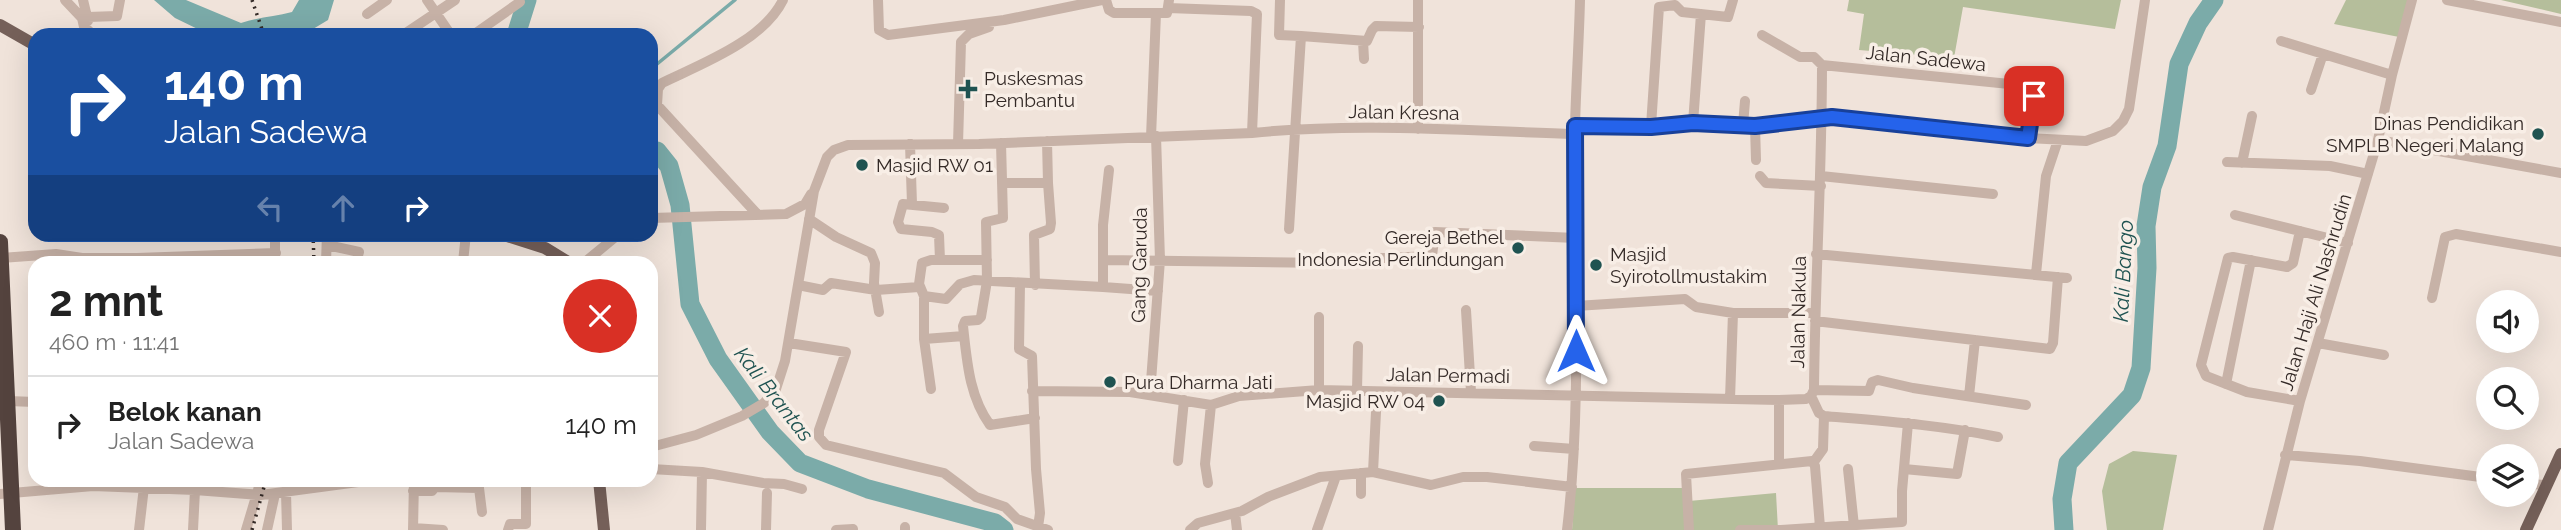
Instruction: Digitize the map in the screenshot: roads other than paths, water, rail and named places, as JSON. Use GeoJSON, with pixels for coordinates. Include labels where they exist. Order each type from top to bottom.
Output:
{"type":"FeatureCollection","features":[{"type":"Feature","properties":{"kind":"highway"},"geometry":{"type":"LineString","coordinates":[[0,242],[6,494],[13,530]]}},
{"type":"Feature","properties":{"kind":"main road"},"geometry":{"type":"LineString","coordinates":[[0,25],[28,41]]}},
{"type":"Feature","properties":{"kind":"main road"},"geometry":{"type":"LineString","coordinates":[[526,242],[558,256]]}},
{"type":"Feature","properties":{"kind":"main road"},"geometry":{"type":"LineString","coordinates":[[2526,530],[2561,454]]}},
{"type":"Feature","properties":{"kind":"main road"},"geometry":{"type":"LineString","coordinates":[[600,487],[604,530]]}},
{"type":"Feature","properties":{"kind":"street"},"geometry":{"type":"LineString","coordinates":[[65,0],[82,18],[85,28]]}},
{"type":"Feature","properties":{"kind":"street"},"geometry":{"type":"LineString","coordinates":[[83,0],[89,28]]}},
{"type":"Feature","properties":{"kind":"street"},"geometry":{"type":"LineString","coordinates":[[88,17],[117,16],[120,0]]}},
{"type":"Feature","properties":{"kind":"street"},"geometry":{"type":"LineString","coordinates":[[367,14],[387,0]]}},
{"type":"Feature","properties":{"kind":"street"},"geometry":{"type":"LineString","coordinates":[[427,0],[446,28]]}},
{"type":"Feature","properties":{"kind":"street"},"geometry":{"type":"LineString","coordinates":[[414,28],[456,0]]}},
{"type":"Feature","properties":{"kind":"street"},"geometry":{"type":"LineString","coordinates":[[658,93],[662,83],[738,45],[770,20],[783,0]]}},
{"type":"Feature","properties":{"kind":"street"},"geometry":{"type":"LineString","coordinates":[[878,0],[879,30],[888,34],[1004,20],[1104,0],[1112,13],[1167,13],[1169,4],[1251,11],[1256,14],[1257,33],[1252,133]]}},
{"type":"Feature","properties":{"kind":"street"},"geometry":{"type":"LineString","coordinates":[[1279,35],[1280,0]]}},
{"type":"Feature","properties":{"kind":"street"},"geometry":{"type":"LineString","coordinates":[[1418,0],[1418,129]]}},
{"type":"Feature","properties":{"kind":"street"},"geometry":{"type":"LineString","coordinates":[[1567,530],[1572,487],[1576,396],[1575,130],[1580,0]]}},
{"type":"Feature","properties":{"kind":"street"},"geometry":{"type":"LineString","coordinates":[[1651,127],[1658,12],[1662,5],[1675,3],[1682,12],[1728,17],[1733,0]]}},
{"type":"Feature","properties":{"kind":"street"},"geometry":{"type":"LineString","coordinates":[[1575,130],[1693,123],[1755,126],[1832,117],[2028,138],[2086,141],[2113,131],[2123,121],[2129,109],[2145,0]]}},
{"type":"Feature","properties":{"kind":"street","name":"Jalan Haji Ali Nashrudin"},"geometry":{"type":"LineString","coordinates":[[2268,530],[2300,401],[2378,140],[2412,0]]}},
{"type":"Feature","properties":{"kind":"street"},"geometry":{"type":"LineString","coordinates":[[2447,0],[2561,22]]}},
{"type":"Feature","properties":{"kind":"street"},"geometry":{"type":"LineString","coordinates":[[483,28],[520,2]]}},
{"type":"Feature","properties":{"kind":"street","name":"Gang Garuda"},"geometry":{"type":"LineString","coordinates":[[1150,395],[1160,260],[1154,136],[1156,13]]}},
{"type":"Feature","properties":{"kind":"street"},"geometry":{"type":"LineString","coordinates":[[1693,123],[1701,14]]}},
{"type":"Feature","properties":{"kind":"street"},"geometry":{"type":"LineString","coordinates":[[958,144],[961,42],[970,34],[1004,20]]}},
{"type":"Feature","properties":{"kind":"street"},"geometry":{"type":"LineString","coordinates":[[1257,33],[1363,41],[1369,40],[1376,26],[1419,27]]}},
{"type":"Feature","properties":{"kind":"street"},"geometry":{"type":"LineString","coordinates":[[1762,35],[1800,57],[1814,57],[1822,65],[1822,119]]}},
{"type":"Feature","properties":{"kind":"street"},"geometry":{"type":"LineString","coordinates":[[1289,229],[1301,36]]}},
{"type":"Feature","properties":{"kind":"street"},"geometry":{"type":"LineString","coordinates":[[1363,41],[1364,59]]}},
{"type":"Feature","properties":{"kind":"street"},"geometry":{"type":"LineString","coordinates":[[2281,41],[2392,75]]}},
{"type":"Feature","properties":{"kind":"street"},"geometry":{"type":"LineString","coordinates":[[2311,90],[2322,54]]}},
{"type":"Feature","properties":{"kind":"street","name":"Jalan Sadewa"},"geometry":{"type":"LineString","coordinates":[[1822,65],[2029,86],[2033,89],[2034,96],[2028,138]]}},
{"type":"Feature","properties":{"kind":"street"},"geometry":{"type":"LineString","coordinates":[[1743,124],[1745,101]]}},
{"type":"Feature","properties":{"kind":"street"},"geometry":{"type":"LineString","coordinates":[[658,106],[758,215]]}},
{"type":"Feature","properties":{"kind":"street"},"geometry":{"type":"LineString","coordinates":[[2242,163],[2252,117]]}},
{"type":"Feature","properties":{"kind":"street","name":"Jalan Nakula"},"geometry":{"type":"LineString","coordinates":[[1576,396],[1779,400],[1806,399],[1812,393],[1822,119]]}},
{"type":"Feature","properties":{"kind":"street"},"geometry":{"type":"LineString","coordinates":[[1755,126],[1756,160]]}},
{"type":"Feature","properties":{"kind":"street","name":"Jalan Kresna"},"geometry":{"type":"LineString","coordinates":[[658,445],[696,435],[743,416],[764,403],[779,383],[789,343],[814,191],[827,157],[839,148],[848,145],[1001,143],[1294,129],[1575,130]]}},
{"type":"Feature","properties":{"kind":"street"},"geometry":{"type":"LineString","coordinates":[[2036,274],[2046,176],[2058,140]]}},
{"type":"Feature","properties":{"kind":"street"},"geometry":{"type":"LineString","coordinates":[[2378,140],[2561,173]]}},
{"type":"Feature","properties":{"kind":"street"},"geometry":{"type":"LineString","coordinates":[[1035,285],[1034,235],[1050,229],[1051,223],[1047,141]]}},
{"type":"Feature","properties":{"kind":"street"},"geometry":{"type":"LineString","coordinates":[[1001,143],[1003,219],[989,219],[986,222],[987,281],[980,319],[965,321],[964,336],[971,384],[988,424],[1035,418]]}},
{"type":"Feature","properties":{"kind":"street"},"geometry":{"type":"LineString","coordinates":[[910,144],[912,204]]}},
{"type":"Feature","properties":{"kind":"street"},"geometry":{"type":"LineString","coordinates":[[2227,162],[2330,166],[2368,174]]}},
{"type":"Feature","properties":{"kind":"street"},"geometry":{"type":"LineString","coordinates":[[1103,287],[1103,225],[1110,170]]}},
{"type":"Feature","properties":{"kind":"street"},"geometry":{"type":"LineString","coordinates":[[1760,176],[1766,183],[1821,181],[1993,194]]}},
{"type":"Feature","properties":{"kind":"street"},"geometry":{"type":"LineString","coordinates":[[1002,183],[1048,183]]}},
{"type":"Feature","properties":{"kind":"street"},"geometry":{"type":"LineString","coordinates":[[658,218],[786,214],[806,204],[814,191]]}},
{"type":"Feature","properties":{"kind":"street"},"geometry":{"type":"LineString","coordinates":[[940,260],[939,235],[903,230],[899,226],[901,206],[912,204],[916,207],[944,208]]}},
{"type":"Feature","properties":{"kind":"street"},"geometry":{"type":"LineString","coordinates":[[2235,215],[2348,243]]}},
{"type":"Feature","properties":{"kind":"street"},"geometry":{"type":"LineString","coordinates":[[809,219],[836,237],[871,253],[875,263],[879,312]]}},
{"type":"Feature","properties":{"kind":"street"},"geometry":{"type":"LineString","coordinates":[[2300,232],[2292,265],[2287,267],[2230,257],[2226,262],[2201,365],[2206,376],[2247,392],[2300,401]]}},
{"type":"Feature","properties":{"kind":"street"},"geometry":{"type":"LineString","coordinates":[[1104,260],[1329,263],[1336,260],[1432,256],[1435,233],[1576,238]]}},
{"type":"Feature","properties":{"kind":"street"},"geometry":{"type":"LineString","coordinates":[[2432,298],[2445,237],[2448,234],[2456,233],[2561,252]]}},
{"type":"Feature","properties":{"kind":"street"},"geometry":{"type":"LineString","coordinates":[[332,242],[359,253],[358,256]]}},
{"type":"Feature","properties":{"kind":"street"},"geometry":{"type":"LineString","coordinates":[[592,256],[609,242]]}},
{"type":"Feature","properties":{"kind":"street"},"geometry":{"type":"LineString","coordinates":[[1576,306],[1685,299],[1696,307],[1733,313],[1815,317],[2045,349],[2052,347],[2062,277],[1816,254]]}},
{"type":"Feature","properties":{"kind":"street"},"geometry":{"type":"LineString","coordinates":[[28,256],[69,256]]}},
{"type":"Feature","properties":{"kind":"street"},"geometry":{"type":"LineString","coordinates":[[1,258],[28,256]]}},
{"type":"Feature","properties":{"kind":"street"},"geometry":{"type":"LineString","coordinates":[[931,389],[924,339],[922,263],[940,260],[987,260]]}},
{"type":"Feature","properties":{"kind":"street"},"geometry":{"type":"LineString","coordinates":[[2226,384],[2251,261]]}},
{"type":"Feature","properties":{"kind":"street"},"geometry":{"type":"LineString","coordinates":[[798,285],[823,290],[831,283],[839,283],[876,290],[922,292],[946,299],[966,281],[1158,291]]}},
{"type":"Feature","properties":{"kind":"street"},"geometry":{"type":"LineString","coordinates":[[789,343],[846,352],[819,430],[819,437],[826,444],[944,473],[976,497],[1005,507],[1017,519],[1043,528],[1036,469],[1032,356],[1021,352],[1018,346],[1020,284]]}},
{"type":"Feature","properties":{"kind":"street"},"geometry":{"type":"LineString","coordinates":[[1466,310],[1471,392]]}},
{"type":"Feature","properties":{"kind":"street"},"geometry":{"type":"LineString","coordinates":[[1730,399],[1733,313]]}},
{"type":"Feature","properties":{"kind":"street"},"geometry":{"type":"LineString","coordinates":[[1319,390],[1320,317]]}},
{"type":"Feature","properties":{"kind":"street"},"geometry":{"type":"LineString","coordinates":[[924,339],[964,336]]}},
{"type":"Feature","properties":{"kind":"street"},"geometry":{"type":"LineString","coordinates":[[1969,396],[1975,340]]}},
{"type":"Feature","properties":{"kind":"street"},"geometry":{"type":"LineString","coordinates":[[2318,344],[2385,355]]}},
{"type":"Feature","properties":{"kind":"street"},"geometry":{"type":"LineString","coordinates":[[1357,391],[1359,346]]}},
{"type":"Feature","properties":{"kind":"street"},"geometry":{"type":"LineString","coordinates":[[1998,437],[1908,423],[1824,416],[1819,413],[1812,393],[1869,391],[1872,382],[1878,380],[2026,405]]}},
{"type":"Feature","properties":{"kind":"street","name":"Jalan Permadi"},"geometry":{"type":"LineString","coordinates":[[1211,405],[1239,396],[1319,390],[1576,396]]}},
{"type":"Feature","properties":{"kind":"street"},"geometry":{"type":"LineString","coordinates":[[1032,391],[1130,391],[1211,405],[1205,464],[1208,483]]}},
{"type":"Feature","properties":{"kind":"street"},"geometry":{"type":"LineString","coordinates":[[1361,494],[1367,473],[1377,392]]}},
{"type":"Feature","properties":{"kind":"street"},"geometry":{"type":"LineString","coordinates":[[1178,461],[1184,400]]}},
{"type":"Feature","properties":{"kind":"street"},"geometry":{"type":"LineString","coordinates":[[1779,400],[1779,464]]}},
{"type":"Feature","properties":{"kind":"street"},"geometry":{"type":"LineString","coordinates":[[4,401],[28,402]]}},
{"type":"Feature","properties":{"kind":"street"},"geometry":{"type":"LineString","coordinates":[[1820,527],[1813,463],[1823,449],[1824,416]]}},
{"type":"Feature","properties":{"kind":"street"},"geometry":{"type":"LineString","coordinates":[[1740,530],[1902,522],[1908,423]]}},
{"type":"Feature","properties":{"kind":"street"},"geometry":{"type":"LineString","coordinates":[[1904,468],[1957,474],[1965,430]]}},
{"type":"Feature","properties":{"kind":"street"},"geometry":{"type":"LineString","coordinates":[[1534,446],[1574,449]]}},
{"type":"Feature","properties":{"kind":"street"},"geometry":{"type":"LineString","coordinates":[[2285,455],[2360,461],[2476,476]]}},
{"type":"Feature","properties":{"kind":"street"},"geometry":{"type":"LineString","coordinates":[[1689,530],[1686,474],[1813,463]]}},
{"type":"Feature","properties":{"kind":"street"},"geometry":{"type":"LineString","coordinates":[[658,469],[702,472],[802,489]]}},
{"type":"Feature","properties":{"kind":"street"},"geometry":{"type":"LineString","coordinates":[[1848,469],[1854,526]]}},
{"type":"Feature","properties":{"kind":"street"},"geometry":{"type":"LineString","coordinates":[[702,472],[702,530]]}},
{"type":"Feature","properties":{"kind":"street"},"geometry":{"type":"LineString","coordinates":[[1190,530],[1198,523],[1235,513],[1311,478],[1367,473],[1431,485],[1463,477],[1487,477],[1572,487]]}},
{"type":"Feature","properties":{"kind":"street"},"geometry":{"type":"LineString","coordinates":[[1317,530],[1336,477]]}},
{"type":"Feature","properties":{"kind":"street"},"geometry":{"type":"LineString","coordinates":[[2539,485],[2546,485]]}},
{"type":"Feature","properties":{"kind":"street"},"geometry":{"type":"LineString","coordinates":[[6,494],[62,487]]}},
{"type":"Feature","properties":{"kind":"street"},"geometry":{"type":"LineString","coordinates":[[139,530],[144,487],[256,495],[323,487]]}},
{"type":"Feature","properties":{"kind":"street"},"geometry":{"type":"LineString","coordinates":[[246,530],[259,487]]}},
{"type":"Feature","properties":{"kind":"street"},"geometry":{"type":"LineString","coordinates":[[413,487],[413,529],[443,530]]}},
{"type":"Feature","properties":{"kind":"street"},"geometry":{"type":"LineString","coordinates":[[413,491],[432,491],[434,487]]}},
{"type":"Feature","properties":{"kind":"street"},"geometry":{"type":"LineString","coordinates":[[479,487],[482,512]]}},
{"type":"Feature","properties":{"kind":"street"},"geometry":{"type":"LineString","coordinates":[[508,530],[510,524],[526,524],[526,487]]}},
{"type":"Feature","properties":{"kind":"street"},"geometry":{"type":"LineString","coordinates":[[193,530],[195,490]]}},
{"type":"Feature","properties":{"kind":"street"},"geometry":{"type":"LineString","coordinates":[[267,530],[280,493]]}},
{"type":"Feature","properties":{"kind":"street"},"geometry":{"type":"LineString","coordinates":[[280,493],[287,530]]}},
{"type":"Feature","properties":{"kind":"street"},"geometry":{"type":"LineString","coordinates":[[766,530],[767,493]]}},
{"type":"Feature","properties":{"kind":"street"},"geometry":{"type":"LineString","coordinates":[[1235,513],[1237,530]]}},
{"type":"Feature","properties":{"kind":"street"},"geometry":{"type":"LineString","coordinates":[[836,530],[853,528]]}},
{"type":"Feature","properties":{"kind":"water"},"geometry":{"type":"Polygon","coordinates":[[[154,0],[186,0],[241,23],[292,12],[299,0],[334,0],[328,20],[315,28],[196,28],[175,18],[154,0]]]}},
{"type":"Feature","properties":{"kind":"waterway","name":"Kali Brantas"},"geometry":{"type":"LineString","coordinates":[[518,28],[527,0]]}},
{"type":"Feature","properties":{"kind":"waterway"},"geometry":{"type":"LineString","coordinates":[[658,63],[735,0]]}},
{"type":"Feature","properties":{"kind":"waterway","name":"Kali Bango"},"geometry":{"type":"LineString","coordinates":[[2064,530],[2062,499],[2068,463],[2132,395],[2141,368],[2147,268],[2146,226],[2152,187],[2167,146],[2179,64],[2198,23],[2214,0]]}},
{"type":"Feature","properties":{"kind":"waterway","name":"Kali Brantas"},"geometry":{"type":"LineString","coordinates":[[658,152],[669,166],[680,205],[690,304],[718,359],[770,432],[800,463],[868,489],[995,523],[1004,530]]}},
{"type":"Feature","properties":{"kind":"railway"},"geometry":{"type":"LineString","coordinates":[[252,0],[262,28]]}},
{"type":"Feature","properties":{"kind":"railway"},"geometry":{"type":"LineString","coordinates":[[313,242],[314,256]]}},
{"type":"Feature","properties":{"kind":"railway"},"geometry":{"type":"LineString","coordinates":[[252,530],[264,487]]}},
{"type":"Feature","properties":{"kind":"place","name":"Puskesmas Pembantu"},"geometry":{"type":"Point","coordinates":[968,89]}},
{"type":"Feature","properties":{"kind":"place","name":"Dinas Pendidikan SMPLB Negeri Malang"},"geometry":{"type":"Point","coordinates":[2538,134]}},
{"type":"Feature","properties":{"kind":"place","name":"Masjid RW 01"},"geometry":{"type":"Point","coordinates":[862,165]}},
{"type":"Feature","properties":{"kind":"place","name":"Gereja Bethel Indonesia Perlindungan"},"geometry":{"type":"Point","coordinates":[1518,248]}},
{"type":"Feature","properties":{"kind":"place","name":"Masjid Syirotollmustakim"},"geometry":{"type":"Point","coordinates":[1596,265]}},
{"type":"Feature","properties":{"kind":"place","name":"Pura Dharma Jati"},"geometry":{"type":"Point","coordinates":[1110,382]}},
{"type":"Feature","properties":{"kind":"place","name":"Masjid RW 04"},"geometry":{"type":"Point","coordinates":[1439,401]}}]}
